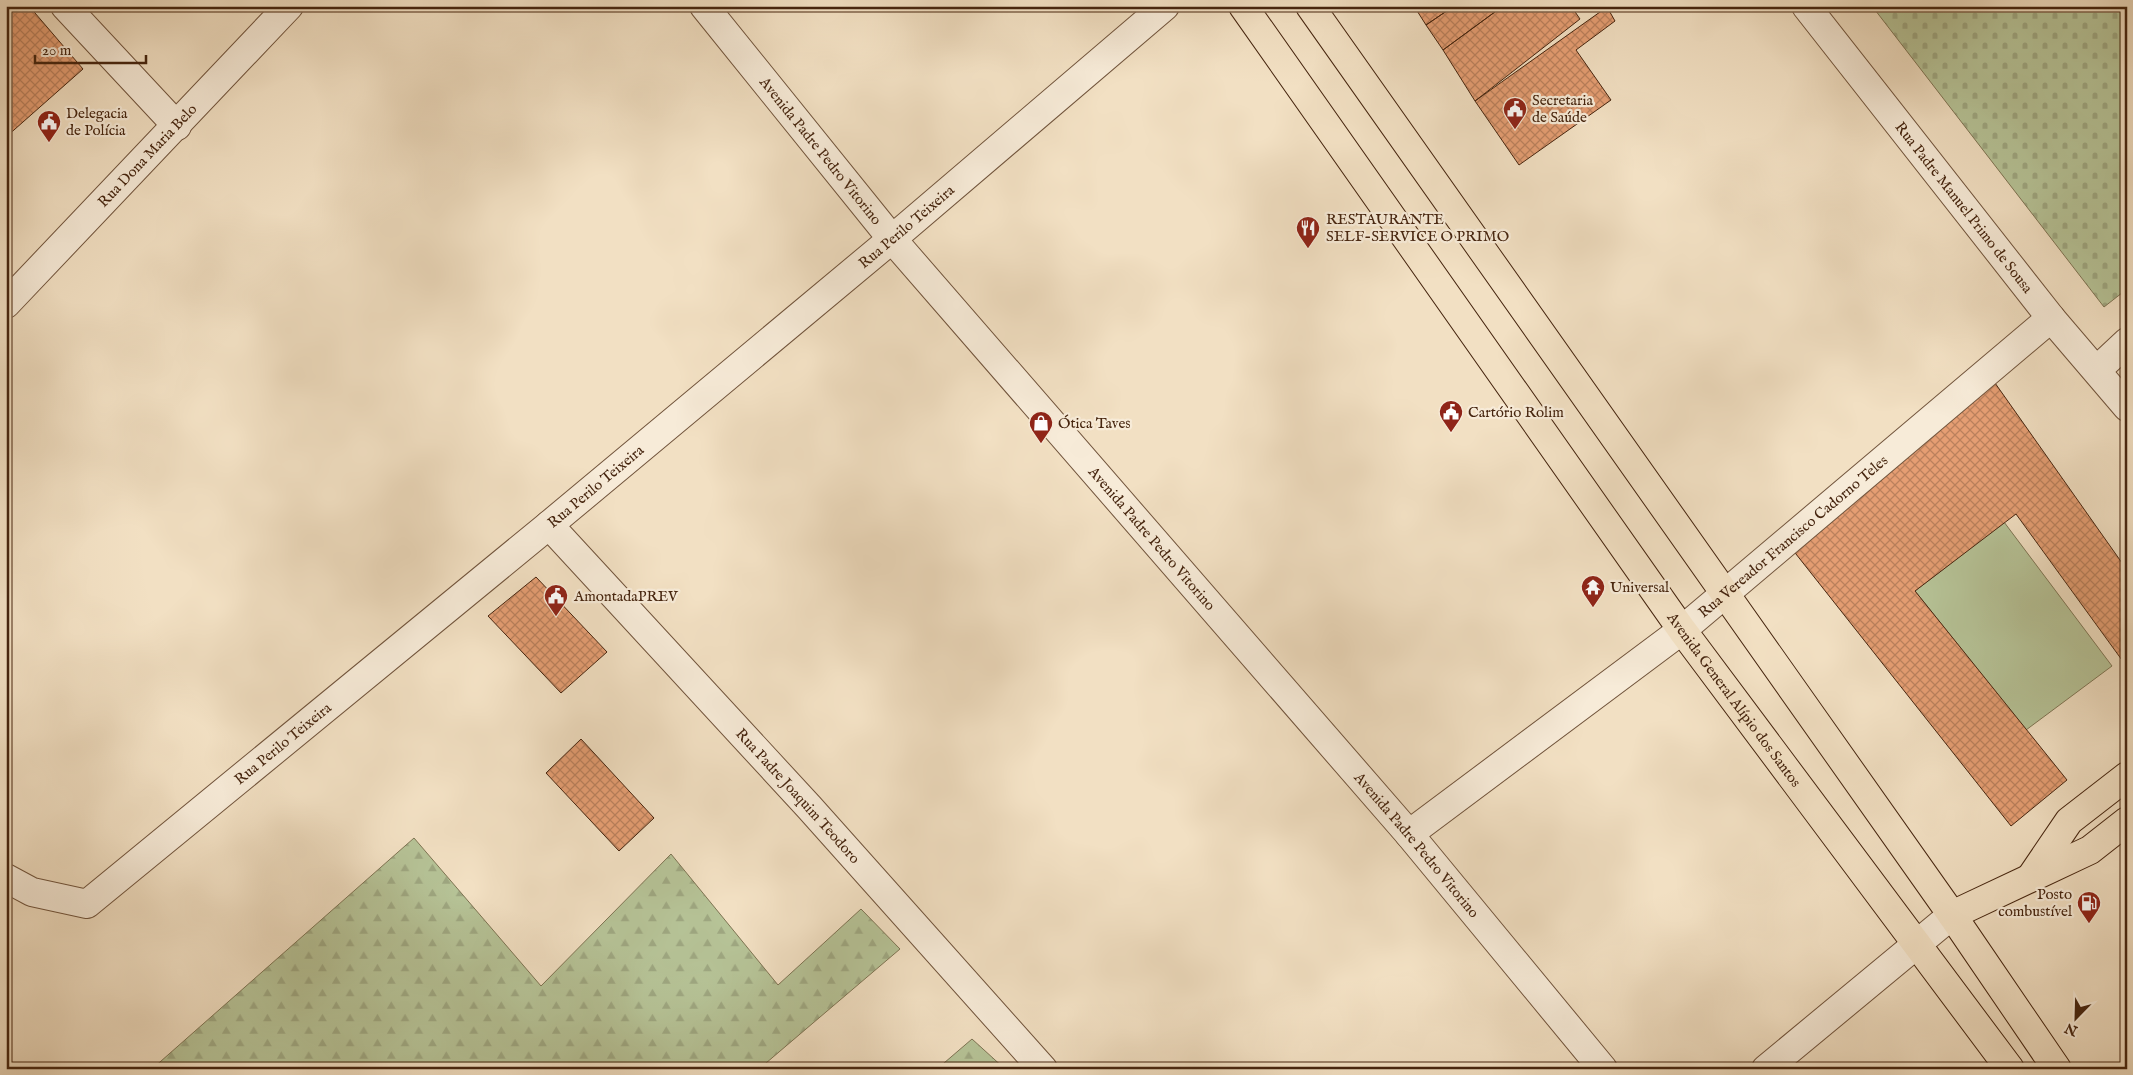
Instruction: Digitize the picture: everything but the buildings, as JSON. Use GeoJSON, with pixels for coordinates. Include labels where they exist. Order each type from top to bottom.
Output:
{"type":"FeatureCollection","features":[{"type":"Feature","properties":{"kind":"main road","name":"Avenida General Alípio dos Santos"},"geometry":{"type":"LineString","coordinates":[[1242,6],[1682,630],[2010,1069]]}},
{"type":"Feature","properties":{"kind":"main road"},"geometry":{"type":"LineString","coordinates":[[1310,6],[1724,596],[1952,915],[2057,1069]]}},
{"type":"Feature","properties":{"kind":"main road"},"geometry":{"type":"LineString","coordinates":[[2029,880],[2069,821],[2127,776]]}},
{"type":"Feature","properties":{"kind":"main road"},"geometry":{"type":"LineString","coordinates":[[1952,915],[2090,850],[2127,821]]}},
{"type":"Feature","properties":{"kind":"street"},"geometry":{"type":"LineString","coordinates":[[65,6],[177,126]]}},
{"type":"Feature","properties":{"kind":"street","name":"Rua Dona Maria Belo"},"geometry":{"type":"LineString","coordinates":[[6,304],[289,6]]}},
{"type":"Feature","properties":{"kind":"street","name":"Avenida Padre Pedro Vitorino"},"geometry":{"type":"LineString","coordinates":[[704,6],[892,239],[1409,834],[1603,1069]]}},
{"type":"Feature","properties":{"kind":"street","name":"Rua Padre Manuel Primo de Sousa"},"geometry":{"type":"LineString","coordinates":[[1806,6],[2050,318],[2127,407]]}},
{"type":"Feature","properties":{"kind":"street","name":"Rua Perilo Teixeira"},"geometry":{"type":"LineString","coordinates":[[6,878],[32,892],[87,904],[549,525],[892,239],[1154,9]]}},
{"type":"Feature","properties":{"kind":"street","name":"Rua Vereador Francisco Cadorno Teles"},"geometry":{"type":"LineString","coordinates":[[1409,834],[1682,630],[2050,318]]}},
{"type":"Feature","properties":{"kind":"street"},"geometry":{"type":"LineString","coordinates":[[2096,370],[2127,342]]}},
{"type":"Feature","properties":{"kind":"street","name":"Rua Padre Joaquim Teodoro"},"geometry":{"type":"LineString","coordinates":[[549,525],[809,807],[1043,1069]]}},
{"type":"Feature","properties":{"kind":"street"},"geometry":{"type":"LineString","coordinates":[[1766,1069],[1952,915]]}},
{"type":"Feature","properties":{"kind":"green space"},"geometry":{"type":"Polygon","coordinates":[[[1872,6],[2127,6],[2127,289],[2104,307],[1872,6]]]}},
{"type":"Feature","properties":{"kind":"green space"},"geometry":{"type":"Polygon","coordinates":[[[2004,522],[2112,666],[2026,730],[1915,591],[2004,522]]]}},
{"type":"Feature","properties":{"kind":"green space"},"geometry":{"type":"Polygon","coordinates":[[[414,838],[541,986],[671,854],[778,985],[861,909],[900,949],[759,1069],[152,1069],[414,838]]]}},
{"type":"Feature","properties":{"kind":"green space"},"geometry":{"type":"Polygon","coordinates":[[[972,1039],[1005,1069],[937,1069],[972,1039]]]}},
{"type":"Feature","properties":{"kind":"place","name":"Secretaria de Saúde"},"geometry":{"type":"Point","coordinates":[1515,130]}},
{"type":"Feature","properties":{"kind":"place","name":"Delegacia de Polícia"},"geometry":{"type":"Point","coordinates":[49,143]}},
{"type":"Feature","properties":{"kind":"place","name":"RESTAURANTE SELF-SERVICE O PRIMO"},"geometry":{"type":"Point","coordinates":[1308,249]}},
{"type":"Feature","properties":{"kind":"place","name":"Cartório Rolim"},"geometry":{"type":"Point","coordinates":[1451,433]}},
{"type":"Feature","properties":{"kind":"place","name":"Ótica Taves"},"geometry":{"type":"Point","coordinates":[1041,444]}},
{"type":"Feature","properties":{"kind":"place","name":"Universal"},"geometry":{"type":"Point","coordinates":[1593,608]}},
{"type":"Feature","properties":{"kind":"place","name":"AmontadaPREV"},"geometry":{"type":"Point","coordinates":[556,617]}},
{"type":"Feature","properties":{"kind":"place","name":"Posto combustível"},"geometry":{"type":"Point","coordinates":[2089,924]}}]}
